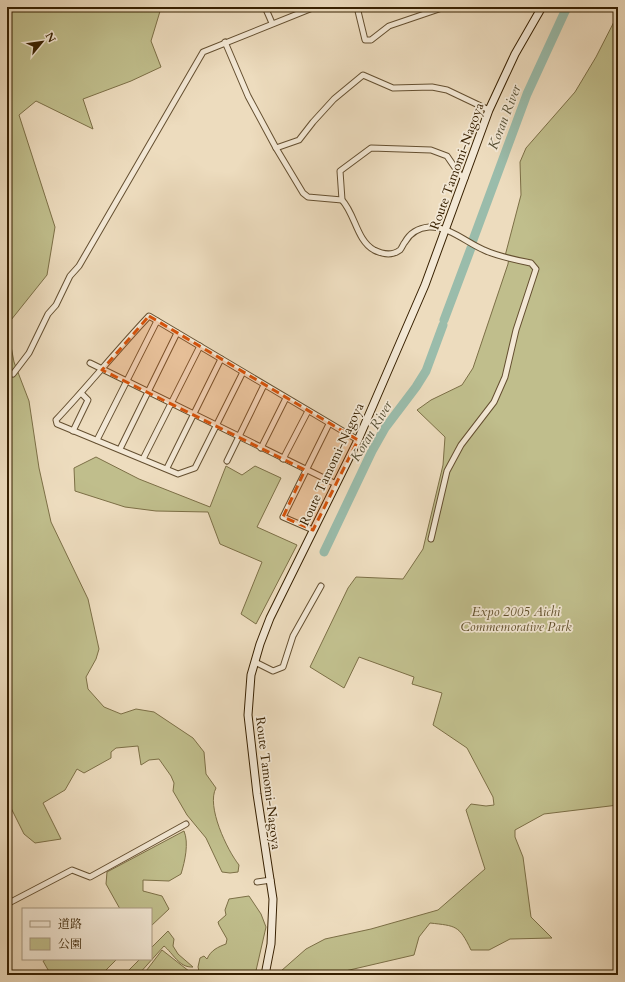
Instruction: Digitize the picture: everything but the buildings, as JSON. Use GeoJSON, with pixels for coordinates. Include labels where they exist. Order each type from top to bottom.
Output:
{"type":"FeatureCollection","features":[{"type":"Feature","properties":{"kind":"main road","name":"Route Tamomi-Nagoya"},"geometry":{"type":"LineString","coordinates":[[265,975],[274,920],[271,880],[249,728],[249,696],[255,662],[270,618],[358,440],[425,285],[489,110],[514,54],[541,7]]}},
{"type":"Feature","properties":{"kind":"street"},"geometry":{"type":"LineString","coordinates":[[265,7],[272,23]]}},
{"type":"Feature","properties":{"kind":"street"},"geometry":{"type":"LineString","coordinates":[[13,374],[29,353],[48,314],[56,305],[70,276],[78,266],[203,52],[315,7]]}},
{"type":"Feature","properties":{"kind":"street"},"geometry":{"type":"LineString","coordinates":[[357,7],[362,34],[365,40],[371,40],[389,26],[445,7]]}},
{"type":"Feature","properties":{"kind":"street"},"geometry":{"type":"LineString","coordinates":[[225,42],[248,96],[276,148],[303,193],[308,197],[342,200],[349,207],[367,246],[386,254],[400,250],[408,237],[417,229],[430,227],[446,230],[484,250],[531,263],[536,269],[516,330],[505,377],[494,402],[461,445],[447,471],[431,539]]}},
{"type":"Feature","properties":{"kind":"street"},"geometry":{"type":"LineString","coordinates":[[276,148],[299,140],[329,105],[360,76],[363,75],[393,88],[432,88],[447,90],[489,110]]}},
{"type":"Feature","properties":{"kind":"street"},"geometry":{"type":"LineString","coordinates":[[342,200],[340,171],[371,148],[431,150],[447,156],[460,175],[465,178]]}},
{"type":"Feature","properties":{"kind":"street"},"geometry":{"type":"LineString","coordinates":[[243,372],[195,468],[178,474],[167,468],[57,424],[56,420],[102,370],[110,357],[149,316],[358,440]]}},
{"type":"Feature","properties":{"kind":"street"},"geometry":{"type":"LineString","coordinates":[[97,440],[157,321]]}},
{"type":"Feature","properties":{"kind":"street"},"geometry":{"type":"LineString","coordinates":[[120,449],[177,333]]}},
{"type":"Feature","properties":{"kind":"street"},"geometry":{"type":"LineString","coordinates":[[144,459],[200,346]]}},
{"type":"Feature","properties":{"kind":"street"},"geometry":{"type":"LineString","coordinates":[[167,468],[221,359]]}},
{"type":"Feature","properties":{"kind":"street"},"geometry":{"type":"LineString","coordinates":[[90,363],[260,448],[336,484]]}},
{"type":"Feature","properties":{"kind":"street"},"geometry":{"type":"LineString","coordinates":[[227,461],[264,385]]}},
{"type":"Feature","properties":{"kind":"street"},"geometry":{"type":"LineString","coordinates":[[73,431],[88,400],[81,393]]}},
{"type":"Feature","properties":{"kind":"street"},"geometry":{"type":"LineString","coordinates":[[260,448],[286,398]]}},
{"type":"Feature","properties":{"kind":"street"},"geometry":{"type":"LineString","coordinates":[[283,459],[308,411]]}},
{"type":"Feature","properties":{"kind":"street"},"geometry":{"type":"LineString","coordinates":[[313,530],[283,517],[329,424]]}},
{"type":"Feature","properties":{"kind":"street"},"geometry":{"type":"LineString","coordinates":[[255,662],[273,671],[283,667],[293,636],[321,586]]}},
{"type":"Feature","properties":{"kind":"street"},"geometry":{"type":"LineString","coordinates":[[7,904],[72,870],[90,876],[186,824]]}},
{"type":"Feature","properties":{"kind":"street"},"geometry":{"type":"LineString","coordinates":[[256,882],[271,880]]}},
{"type":"Feature","properties":{"kind":"highlighted area"},"geometry":{"type":"Polygon","coordinates":[[[149,316],[358,440],[313,530],[283,517],[305,470],[102,370],[149,316]]]}},
{"type":"Feature","properties":{"kind":"green space"},"geometry":{"type":"Polygon","coordinates":[[[7,7],[166,7],[161,8],[151,41],[161,67],[131,81],[83,99],[93,129],[36,101],[19,115],[55,227],[47,275],[7,325],[7,7]]]}},
{"type":"Feature","properties":{"kind":"green space","name":"Expo 2005 Aichi Commemorative Park"},"geometry":{"type":"Polygon","coordinates":[[[618,14],[618,805],[544,814],[515,830],[515,837],[523,857],[531,917],[552,938],[510,939],[489,950],[471,950],[460,931],[456,928],[430,923],[419,937],[414,955],[328,975],[280,975],[281,971],[306,949],[325,939],[371,929],[438,910],[485,869],[466,810],[471,804],[486,806],[494,805],[493,797],[467,748],[433,725],[442,693],[412,684],[414,677],[359,657],[344,688],[310,667],[348,588],[356,577],[403,579],[423,549],[443,465],[445,437],[417,410],[431,400],[462,385],[473,368],[508,264],[509,257],[505,256],[521,195],[520,162],[526,148],[575,92],[596,57],[618,14]]]}},
{"type":"Feature","properties":{"kind":"green space"},"geometry":{"type":"Polygon","coordinates":[[[7,325],[14,362],[29,401],[39,468],[51,522],[88,599],[99,649],[96,659],[86,677],[88,689],[104,707],[121,714],[136,709],[154,712],[193,738],[204,752],[206,774],[216,788],[214,806],[219,828],[239,865],[238,872],[222,872],[206,838],[187,815],[173,791],[174,783],[171,776],[159,759],[149,760],[141,765],[138,746],[116,748],[111,752],[111,758],[84,773],[77,769],[65,790],[43,803],[61,839],[35,843],[24,834],[7,800],[7,325]]]}},
{"type":"Feature","properties":{"kind":"green space"},"geometry":{"type":"Polygon","coordinates":[[[96,457],[139,479],[210,507],[226,466],[242,475],[255,466],[281,478],[257,527],[297,545],[256,624],[241,614],[262,562],[220,544],[208,512],[156,511],[125,507],[75,491],[74,468],[96,457]]]}},
{"type":"Feature","properties":{"kind":"green space"},"geometry":{"type":"Polygon","coordinates":[[[184,831],[186,846],[181,874],[169,881],[143,880],[143,891],[162,896],[169,909],[152,925],[152,908],[119,908],[106,884],[107,872],[184,831]]]}},
{"type":"Feature","properties":{"kind":"green space"},"geometry":{"type":"Polygon","coordinates":[[[249,896],[261,914],[266,927],[255,975],[200,975],[198,967],[200,958],[204,956],[207,959],[213,951],[226,944],[227,939],[218,922],[226,915],[225,910],[229,899],[249,896]]]}},
{"type":"Feature","properties":{"kind":"green space"},"geometry":{"type":"Polygon","coordinates":[[[168,931],[174,939],[173,946],[178,954],[193,967],[188,967],[180,963],[164,946],[152,959],[152,947],[168,931]]]}},
{"type":"Feature","properties":{"kind":"green space"},"geometry":{"type":"Polygon","coordinates":[[[162,950],[194,975],[143,975],[162,950]]]}},
{"type":"Feature","properties":{"kind":"green space"},"geometry":{"type":"Polygon","coordinates":[[[116,960],[101,975],[51,975],[43,961],[116,960]]]}},
{"type":"Feature","properties":{"kind":"green space"},"geometry":{"type":"Polygon","coordinates":[[[139,960],[151,960],[138,975],[124,975],[139,960]]]}},
{"type":"Feature","properties":{"kind":"waterway","name":"Koran River"},"geometry":{"type":"LineString","coordinates":[[473,240],[527,94],[567,7]]}},
{"type":"Feature","properties":{"kind":"waterway","name":"Koran River"},"geometry":{"type":"LineString","coordinates":[[444,320],[471,248]]}},
{"type":"Feature","properties":{"kind":"waterway","name":"Koran River"},"geometry":{"type":"LineString","coordinates":[[324,552],[372,451],[385,428],[416,387],[426,371],[443,325]]}}]}
